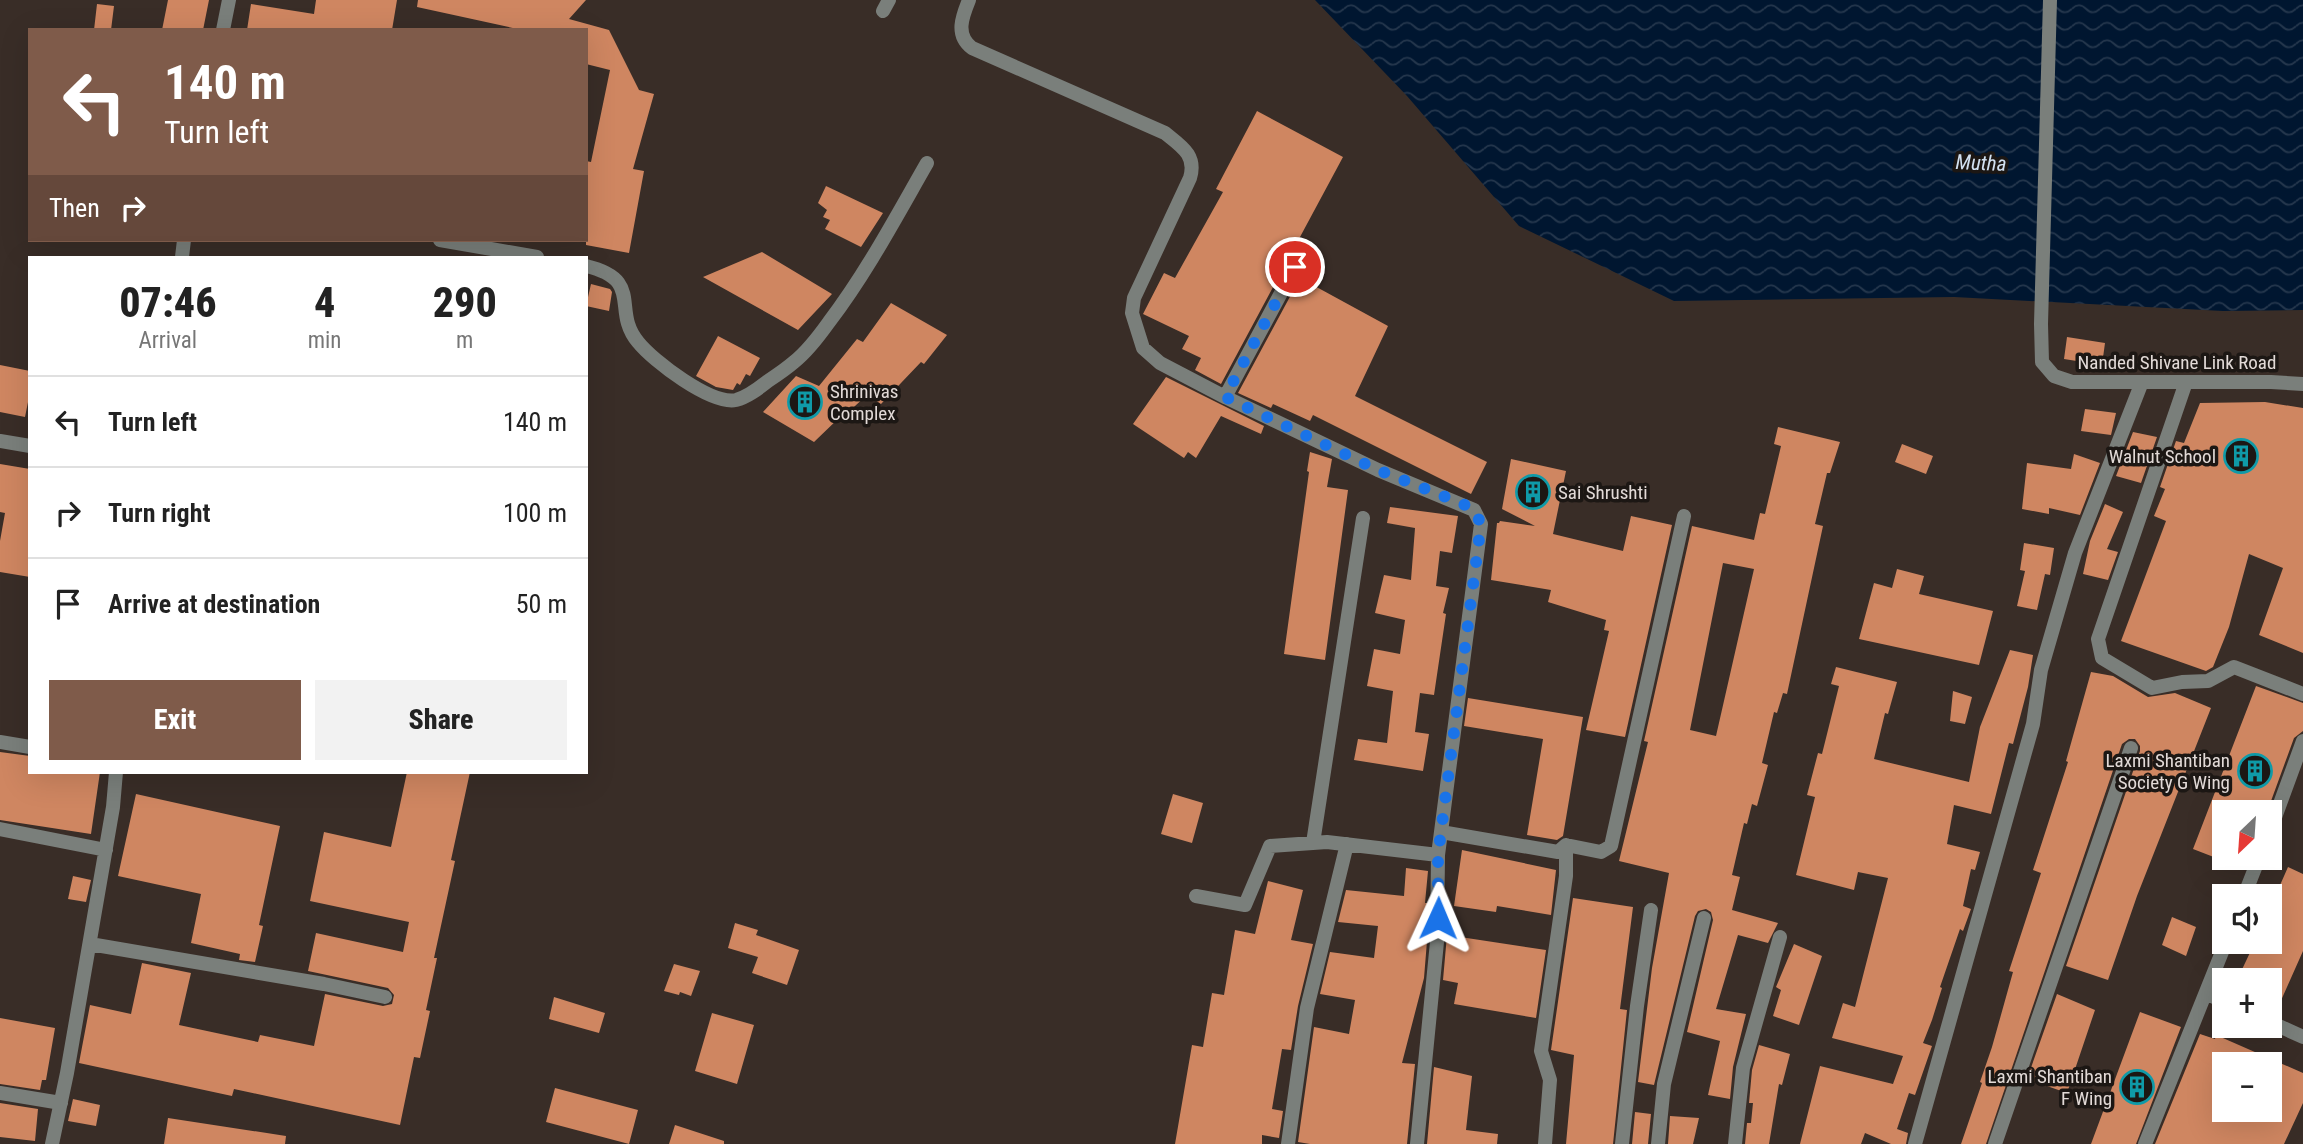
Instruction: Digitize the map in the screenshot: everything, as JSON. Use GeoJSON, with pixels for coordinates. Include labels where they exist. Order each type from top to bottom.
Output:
{"type":"FeatureCollection","features":[{"type":"Feature","properties":{"kind":"street"},"geometry":{"type":"LineString","coordinates":[[223,28],[229,0]]}},
{"type":"Feature","properties":{"kind":"street"},"geometry":{"type":"LineString","coordinates":[[969,0],[961,31],[963,40],[972,48],[1165,133],[1188,152],[1192,163],[1190,178],[1134,298],[1132,313],[1143,348],[1160,363],[1225,397],[1378,470],[1461,503],[1474,510],[1481,524],[1438,855],[1437,942],[1417,1144]]}},
{"type":"Feature","properties":{"kind":"street","name":"Nanded Shivane Link Road"},"geometry":{"type":"LineString","coordinates":[[2050,0],[2042,362],[2054,376],[2072,382],[2303,384]]}},
{"type":"Feature","properties":{"kind":"street"},"geometry":{"type":"LineString","coordinates":[[588,267],[607,272],[616,278],[635,340],[643,348],[709,396],[736,400],[752,393],[796,362],[815,341],[856,286],[927,163]]}},
{"type":"Feature","properties":{"kind":"street"},"geometry":{"type":"LineString","coordinates":[[451,242],[531,256]]}},
{"type":"Feature","properties":{"kind":"street"},"geometry":{"type":"LineString","coordinates":[[1225,397],[1295,267]]}},
{"type":"Feature","properties":{"kind":"street"},"geometry":{"type":"LineString","coordinates":[[1915,1144],[2033,724],[2041,670],[2075,553],[2142,382]]}},
{"type":"Feature","properties":{"kind":"street"},"geometry":{"type":"LineString","coordinates":[[2186,382],[2098,639],[2102,658],[2152,688],[2182,682],[2208,681],[2234,667],[2303,694]]}},
{"type":"Feature","properties":{"kind":"street"},"geometry":{"type":"LineString","coordinates":[[0,441],[28,446]]}},
{"type":"Feature","properties":{"kind":"street"},"geometry":{"type":"LineString","coordinates":[[1566,845],[1601,852],[1611,846],[1684,516]]}},
{"type":"Feature","properties":{"kind":"street"},"geometry":{"type":"LineString","coordinates":[[1313,843],[1363,518]]}},
{"type":"Feature","properties":{"kind":"street"},"geometry":{"type":"LineString","coordinates":[[2281,800],[2303,741]]}},
{"type":"Feature","properties":{"kind":"street"},"geometry":{"type":"LineString","coordinates":[[0,742],[28,747]]}},
{"type":"Feature","properties":{"kind":"street"},"geometry":{"type":"LineString","coordinates":[[1995,1144],[2131,748]]}},
{"type":"Feature","properties":{"kind":"street"},"geometry":{"type":"LineString","coordinates":[[52,1144],[90,944],[113,807],[116,774]]}},
{"type":"Feature","properties":{"kind":"street"},"geometry":{"type":"LineString","coordinates":[[0,830],[106,850]]}},
{"type":"Feature","properties":{"kind":"street"},"geometry":{"type":"LineString","coordinates":[[1441,832],[1558,852],[1566,845]]}},
{"type":"Feature","properties":{"kind":"street"},"geometry":{"type":"LineString","coordinates":[[1196,896],[1244,905],[1270,846],[1347,844],[1438,855]]}},
{"type":"Feature","properties":{"kind":"street"},"geometry":{"type":"LineString","coordinates":[[1288,1144],[1307,1008],[1347,844]]}},
{"type":"Feature","properties":{"kind":"street"},"geometry":{"type":"LineString","coordinates":[[1545,1144],[1550,1080],[1541,1051],[1566,876],[1566,845]]}},
{"type":"Feature","properties":{"kind":"street"},"geometry":{"type":"LineString","coordinates":[[1622,1144],[1651,910]]}},
{"type":"Feature","properties":{"kind":"street"},"geometry":{"type":"LineString","coordinates":[[1658,1144],[1664,1084],[1704,918]]}},
{"type":"Feature","properties":{"kind":"street"},"geometry":{"type":"LineString","coordinates":[[1735,1144],[1743,1068],[1780,937]]}},
{"type":"Feature","properties":{"kind":"street"},"geometry":{"type":"LineString","coordinates":[[90,944],[385,997]]}},
{"type":"Feature","properties":{"kind":"street"},"geometry":{"type":"LineString","coordinates":[[2145,1144],[2221,954]]}},
{"type":"Feature","properties":{"kind":"street"},"geometry":{"type":"LineString","coordinates":[[2206,993],[2212,996]]}},
{"type":"Feature","properties":{"kind":"street"},"geometry":{"type":"LineString","coordinates":[[2282,1027],[2303,1037]]}},
{"type":"Feature","properties":{"kind":"street"},"geometry":{"type":"LineString","coordinates":[[0,1093],[61,1103]]}},
{"type":"Feature","properties":{"kind":"water","name":"Mutha"},"geometry":{"type":"Polygon","coordinates":[[[1315,0],[2303,0],[2303,310],[2223,311],[1954,297],[1674,301],[1519,226],[1407,96],[1315,0]]]}},
{"type":"Feature","properties":{"kind":"building"},"geometry":{"type":"Polygon","coordinates":[[[168,0],[209,0],[203,28],[162,28],[168,0]]]}},
{"type":"Feature","properties":{"kind":"building"},"geometry":{"type":"Polygon","coordinates":[[[316,0],[397,0],[392,28],[247,28],[251,4],[314,14],[316,0]]]}},
{"type":"Feature","properties":{"kind":"building"},"geometry":{"type":"Polygon","coordinates":[[[418,0],[586,0],[569,19],[609,30],[639,90],[654,94],[633,169],[644,171],[629,253],[586,245],[588,161],[591,162],[610,70],[588,64],[588,28],[513,28],[417,7],[418,0]]]}},
{"type":"Feature","properties":{"kind":"building"},"geometry":{"type":"Polygon","coordinates":[[[97,4],[114,6],[111,28],[94,28],[97,4]]]}},
{"type":"Feature","properties":{"kind":"building"},"geometry":{"type":"Polygon","coordinates":[[[1257,111],[1343,157],[1221,384],[1195,370],[1201,358],[1182,349],[1189,336],[1143,314],[1164,273],[1175,278],[1223,192],[1216,189],[1257,111]]]}},
{"type":"Feature","properties":{"kind":"building"},"geometry":{"type":"Polygon","coordinates":[[[826,186],[883,213],[861,247],[825,229],[830,220],[823,217],[827,210],[818,203],[826,186]]]}},
{"type":"Feature","properties":{"kind":"building"},"geometry":{"type":"Polygon","coordinates":[[[762,252],[832,294],[798,330],[703,277],[762,252]]]}},
{"type":"Feature","properties":{"kind":"building"},"geometry":{"type":"Polygon","coordinates":[[[1300,278],[1388,326],[1355,396],[1487,462],[1471,494],[1313,415],[1310,421],[1273,404],[1271,408],[1238,393],[1300,278]]]}},
{"type":"Feature","properties":{"kind":"building"},"geometry":{"type":"Polygon","coordinates":[[[591,284],[610,289],[612,292],[609,311],[588,306],[591,284]]]}},
{"type":"Feature","properties":{"kind":"building"},"geometry":{"type":"Polygon","coordinates":[[[891,303],[947,335],[924,364],[921,362],[881,404],[867,395],[814,442],[763,412],[796,376],[819,386],[857,339],[863,342],[891,303]]]}},
{"type":"Feature","properties":{"kind":"building"},"geometry":{"type":"Polygon","coordinates":[[[718,336],[760,358],[750,376],[746,374],[740,385],[737,383],[733,390],[716,387],[696,376],[718,336]]]}},
{"type":"Feature","properties":{"kind":"building"},"geometry":{"type":"Polygon","coordinates":[[[2067,337],[2105,343],[2102,365],[2064,359],[2067,337]]]}},
{"type":"Feature","properties":{"kind":"building"},"geometry":{"type":"Polygon","coordinates":[[[0,365],[28,371],[25,417],[0,412],[0,365]]]}},
{"type":"Feature","properties":{"kind":"building"},"geometry":{"type":"Polygon","coordinates":[[[1166,377],[1264,426],[1261,434],[1221,416],[1196,458],[1188,452],[1184,458],[1133,424],[1166,377]]]}},
{"type":"Feature","properties":{"kind":"building"},"geometry":{"type":"Polygon","coordinates":[[[2265,402],[2303,408],[2303,653],[2259,635],[2283,568],[2249,554],[2229,627],[2213,667],[2206,671],[2121,641],[2166,521],[2154,516],[2165,489],[2160,487],[2176,441],[2184,443],[2200,403],[2265,402]]]}},
{"type":"Feature","properties":{"kind":"building"},"geometry":{"type":"Polygon","coordinates":[[[2085,409],[2116,413],[2111,435],[2081,431],[2085,409]]]}},
{"type":"Feature","properties":{"kind":"building"},"geometry":{"type":"Polygon","coordinates":[[[1778,427],[1840,442],[1830,473],[1827,473],[1815,524],[1823,526],[1787,694],[1783,693],[1777,713],[1774,712],[1762,763],[1768,765],[1757,806],[1752,804],[1747,824],[1744,823],[1732,875],[1740,877],[1732,910],[1778,923],[1768,943],[1738,935],[1716,1009],[1746,1014],[1733,1067],[1730,1099],[1708,1095],[1720,1041],[1687,1032],[1713,920],[1711,912],[1706,909],[1698,911],[1695,916],[1654,1085],[1638,1082],[1652,968],[1669,873],[1619,861],[1648,742],[1644,741],[1692,526],[1754,540],[1760,513],[1765,514],[1781,446],[1774,444],[1778,427]],[[1723,563],[1690,730],[1716,736],[1754,569],[1723,563]]]}},
{"type":"Feature","properties":{"kind":"building"},"geometry":{"type":"Polygon","coordinates":[[[2133,432],[2157,437],[2141,483],[2116,476],[2133,432]]]}},
{"type":"Feature","properties":{"kind":"building"},"geometry":{"type":"Polygon","coordinates":[[[1902,444],[1933,456],[1926,474],[1895,462],[1902,444]]]}},
{"type":"Feature","properties":{"kind":"building"},"geometry":{"type":"Polygon","coordinates":[[[1310,452],[1332,459],[1327,487],[1348,490],[1325,660],[1284,654],[1310,452]]]}},
{"type":"Feature","properties":{"kind":"building"},"geometry":{"type":"Polygon","coordinates":[[[2074,454],[2100,463],[2080,515],[2049,508],[2049,514],[2022,509],[2027,463],[2071,469],[2074,454]]]}},
{"type":"Feature","properties":{"kind":"building"},"geometry":{"type":"Polygon","coordinates":[[[1511,459],[1566,471],[1553,534],[1623,551],[1631,516],[1672,525],[1625,737],[1586,730],[1609,631],[1604,630],[1606,620],[1548,602],[1551,590],[1491,580],[1497,523],[1500,521],[1535,526],[1502,509],[1511,459]]]}},
{"type":"Feature","properties":{"kind":"building"},"geometry":{"type":"Polygon","coordinates":[[[0,464],[28,469],[28,577],[0,572],[0,541],[5,513],[0,512],[0,464]]]}},
{"type":"Feature","properties":{"kind":"building"},"geometry":{"type":"Polygon","coordinates":[[[2105,504],[2123,512],[2107,549],[2118,552],[2108,580],[2083,574],[2090,541],[2105,504]]]}},
{"type":"Feature","properties":{"kind":"building"},"geometry":{"type":"Polygon","coordinates":[[[1390,507],[1458,516],[1452,553],[1440,551],[1436,586],[1449,588],[1443,613],[1446,614],[1434,695],[1420,693],[1415,732],[1429,734],[1423,771],[1354,760],[1358,739],[1387,743],[1393,691],[1367,686],[1374,649],[1400,654],[1405,620],[1375,613],[1384,575],[1411,580],[1415,528],[1387,523],[1390,507]]]}},
{"type":"Feature","properties":{"kind":"building"},"geometry":{"type":"Polygon","coordinates":[[[2024,543],[2054,548],[2050,575],[2045,574],[2037,610],[2017,606],[2025,571],[2020,570],[2024,543]]]}},
{"type":"Feature","properties":{"kind":"building"},"geometry":{"type":"Polygon","coordinates":[[[1897,569],[1924,576],[1919,594],[1993,611],[1979,665],[1859,639],[1874,583],[1892,588],[1897,569]]]}},
{"type":"Feature","properties":{"kind":"building"},"geometry":{"type":"Polygon","coordinates":[[[2010,650],[2033,655],[2028,687],[2013,744],[2009,743],[1991,814],[1954,805],[1947,844],[1980,852],[1975,870],[1971,869],[1963,906],[1971,909],[1963,931],[1960,929],[1923,1043],[1932,1046],[1915,1095],[1909,1093],[1897,1129],[1908,1133],[1906,1144],[1891,1144],[1865,1133],[1861,1144],[1800,1144],[1820,1066],[1893,1084],[1903,1056],[1832,1038],[1843,1003],[1855,1007],[1888,878],[1858,872],[1854,890],[1796,875],[1815,797],[1807,795],[1818,753],[1822,754],[1839,686],[1831,684],[1836,667],[1897,682],[1888,714],[1885,713],[1874,759],[1969,782],[1980,727],[2010,650]]]}},
{"type":"Feature","properties":{"kind":"building"},"geometry":{"type":"Polygon","coordinates":[[[2091,672],[2113,676],[2148,697],[2175,693],[2211,708],[2137,896],[2108,980],[2066,966],[2140,751],[2135,739],[2129,739],[2122,744],[1986,1144],[1961,1144],[1982,1083],[1980,1082],[2013,972],[2009,971],[2041,873],[2033,870],[2068,762],[2066,761],[2091,672]]]}},
{"type":"Feature","properties":{"kind":"building","name":"Laxmi Shantiban Society G Wing"},"geometry":{"type":"Polygon","coordinates":[[[2256,686],[2303,703],[2303,731],[2294,738],[2271,800],[2212,800],[2212,856],[2193,849],[2256,686]]]}},
{"type":"Feature","properties":{"kind":"building"},"geometry":{"type":"Polygon","coordinates":[[[1953,691],[1972,697],[1965,724],[1950,721],[1953,691]]]}},
{"type":"Feature","properties":{"kind":"building"},"geometry":{"type":"Polygon","coordinates":[[[1468,698],[1583,717],[1563,836],[1557,840],[1527,835],[1543,739],[1464,726],[1468,698]]]}},
{"type":"Feature","properties":{"kind":"building"},"geometry":{"type":"Polygon","coordinates":[[[0,752],[28,756],[28,774],[100,774],[91,834],[0,820],[0,752]]]}},
{"type":"Feature","properties":{"kind":"building"},"geometry":{"type":"Polygon","coordinates":[[[407,774],[470,774],[451,860],[455,861],[434,958],[437,958],[426,1010],[430,1011],[420,1058],[414,1057],[400,1125],[234,1089],[232,1096],[79,1063],[90,1005],[131,1014],[142,963],[191,973],[179,1025],[258,1042],[260,1035],[314,1046],[325,994],[383,1006],[392,1004],[394,995],[388,988],[308,971],[316,933],[403,952],[409,922],[310,901],[324,832],[391,847],[407,774]]]}},
{"type":"Feature","properties":{"kind":"building"},"geometry":{"type":"Polygon","coordinates":[[[136,794],[280,826],[259,925],[263,926],[255,962],[239,960],[240,954],[191,943],[201,894],[118,876],[136,794]]]}},
{"type":"Feature","properties":{"kind":"building"},"geometry":{"type":"Polygon","coordinates":[[[1173,794],[1203,803],[1192,843],[1161,834],[1173,794]]]}},
{"type":"Feature","properties":{"kind":"building"},"geometry":{"type":"Polygon","coordinates":[[[1462,850],[1556,870],[1551,915],[1497,906],[1496,912],[1454,906],[1462,850]]]}},
{"type":"Feature","properties":{"kind":"building"},"geometry":{"type":"Polygon","coordinates":[[[2288,867],[2303,874],[2303,951],[2282,998],[2282,968],[2243,968],[2249,954],[2282,954],[2281,884],[2288,867]]]}},
{"type":"Feature","properties":{"kind":"building"},"geometry":{"type":"Polygon","coordinates":[[[1406,868],[1428,871],[1424,978],[1402,1063],[1415,1064],[1407,1144],[1298,1142],[1314,1027],[1349,1034],[1355,1000],[1320,994],[1330,952],[1374,958],[1378,926],[1338,922],[1346,890],[1404,896],[1406,868]]]}},
{"type":"Feature","properties":{"kind":"building"},"geometry":{"type":"Polygon","coordinates":[[[73,876],[91,880],[86,902],[68,899],[73,876]]]}},
{"type":"Feature","properties":{"kind":"building"},"geometry":{"type":"Polygon","coordinates":[[[1268,881],[1303,890],[1291,940],[1313,944],[1291,1050],[1282,1049],[1272,1109],[1283,1111],[1279,1138],[1262,1135],[1262,1144],[1175,1144],[1192,1045],[1203,1047],[1212,993],[1224,995],[1235,930],[1255,934],[1268,881]]]}},
{"type":"Feature","properties":{"kind":"building"},"geometry":{"type":"Polygon","coordinates":[[[1573,898],[1633,907],[1620,1009],[1627,1010],[1613,1144],[1566,1144],[1574,1055],[1551,1050],[1573,898]]]}},
{"type":"Feature","properties":{"kind":"building"},"geometry":{"type":"Polygon","coordinates":[[[2172,917],[2196,927],[2186,956],[2162,945],[2172,917]]]}},
{"type":"Feature","properties":{"kind":"building"},"geometry":{"type":"Polygon","coordinates":[[[735,923],[758,930],[756,935],[799,950],[787,985],[752,973],[758,957],[728,948],[735,923]]]}},
{"type":"Feature","properties":{"kind":"building"},"geometry":{"type":"Polygon","coordinates":[[[1447,935],[1546,950],[1536,1018],[1454,1004],[1458,983],[1443,980],[1447,935]]]}},
{"type":"Feature","properties":{"kind":"building"},"geometry":{"type":"Polygon","coordinates":[[[1794,944],[1822,956],[1799,1025],[1773,1016],[1781,990],[1776,987],[1794,944]]]}},
{"type":"Feature","properties":{"kind":"building"},"geometry":{"type":"Polygon","coordinates":[[[674,964],[700,971],[691,996],[664,991],[674,964]]]}},
{"type":"Feature","properties":{"kind":"building"},"geometry":{"type":"Polygon","coordinates":[[[2057,994],[2095,1010],[2067,1093],[2027,1079],[2057,994]]]}},
{"type":"Feature","properties":{"kind":"building"},"geometry":{"type":"Polygon","coordinates":[[[554,997],[605,1013],[599,1033],[549,1019],[554,997]]]}},
{"type":"Feature","properties":{"kind":"building","name":"Laxmi Shantiban F Wing"},"geometry":{"type":"Polygon","coordinates":[[[2140,1012],[2181,1027],[2136,1144],[2091,1144],[2140,1012]]]}},
{"type":"Feature","properties":{"kind":"building"},"geometry":{"type":"Polygon","coordinates":[[[712,1013],[754,1025],[737,1084],[695,1071],[712,1013]]]}},
{"type":"Feature","properties":{"kind":"building"},"geometry":{"type":"Polygon","coordinates":[[[0,1018],[55,1028],[46,1080],[42,1080],[40,1090],[0,1084],[0,1018]]]}},
{"type":"Feature","properties":{"kind":"building"},"geometry":{"type":"Polygon","coordinates":[[[2200,1034],[2215,1039],[2223,1038],[2255,1052],[2212,1052],[2212,1122],[2282,1122],[2282,1064],[2303,1073],[2303,1103],[2284,1144],[2155,1144],[2200,1034]]]}},
{"type":"Feature","properties":{"kind":"building"},"geometry":{"type":"Polygon","coordinates":[[[1759,1045],[1790,1054],[1782,1085],[1779,1084],[1769,1144],[1745,1144],[1753,1103],[1749,1103],[1752,1070],[1759,1045]]]}},
{"type":"Feature","properties":{"kind":"building"},"geometry":{"type":"Polygon","coordinates":[[[1434,1067],[1472,1076],[1466,1130],[1498,1134],[1497,1144],[1427,1144],[1434,1067]]]}},
{"type":"Feature","properties":{"kind":"building"},"geometry":{"type":"Polygon","coordinates":[[[555,1088],[638,1110],[629,1144],[546,1122],[555,1088]]]}},
{"type":"Feature","properties":{"kind":"building"},"geometry":{"type":"Polygon","coordinates":[[[73,1099],[100,1105],[96,1126],[68,1121],[73,1099]]]}},
{"type":"Feature","properties":{"kind":"building"},"geometry":{"type":"Polygon","coordinates":[[[0,1103],[38,1109],[35,1141],[0,1137],[0,1103]]]}},
{"type":"Feature","properties":{"kind":"building"},"geometry":{"type":"Polygon","coordinates":[[[1635,1112],[1651,1114],[1648,1144],[1632,1144],[1635,1112]]]}},
{"type":"Feature","properties":{"kind":"building"},"geometry":{"type":"Polygon","coordinates":[[[1670,1116],[1699,1118],[1693,1144],[1668,1144],[1670,1116]]]}},
{"type":"Feature","properties":{"kind":"building"},"geometry":{"type":"Polygon","coordinates":[[[168,1118],[286,1136],[285,1144],[164,1144],[168,1118]]]}},
{"type":"Feature","properties":{"kind":"building"},"geometry":{"type":"Polygon","coordinates":[[[675,1125],[724,1141],[724,1144],[669,1144],[675,1125]]]}},
{"type":"Feature","properties":{"kind":"place","name":"Shrinivas Complex"},"geometry":{"type":"Point","coordinates":[805,402]}},
{"type":"Feature","properties":{"kind":"place","name":"Walnut School"},"geometry":{"type":"Point","coordinates":[2241,456]}},
{"type":"Feature","properties":{"kind":"place","name":"Sai Shrushti"},"geometry":{"type":"Point","coordinates":[1533,492]}},
{"type":"Feature","properties":{"kind":"place","name":"Laxmi Shantiban Society G Wing"},"geometry":{"type":"Point","coordinates":[2255,771]}},
{"type":"Feature","properties":{"kind":"place","name":"Laxmi Shantiban F Wing"},"geometry":{"type":"Point","coordinates":[2137,1087]}},
{"type":"Feature","properties":{"kind":"route"},"geometry":{"type":"LineString","coordinates":[[1295,267],[1225,397],[1378,470],[1461,503],[1474,510],[1481,524],[1438,855],[1438,918]]}}]}
